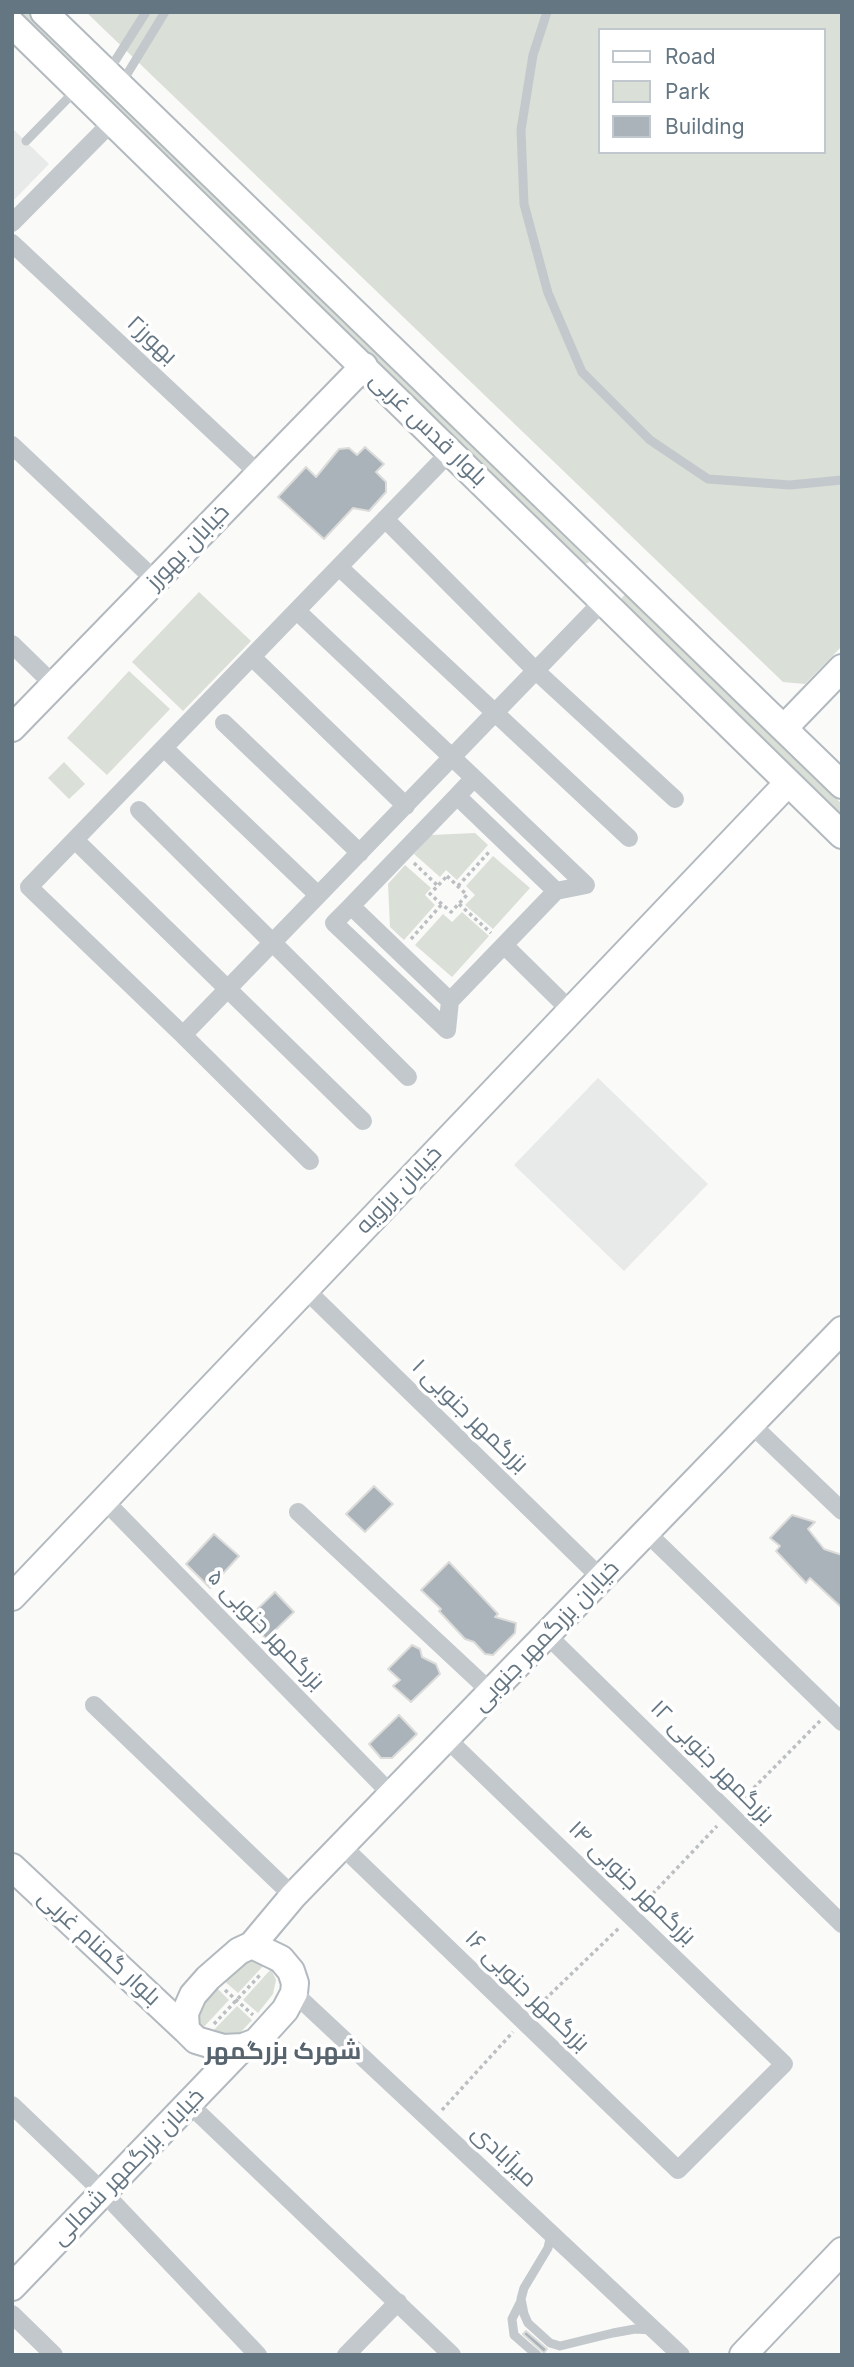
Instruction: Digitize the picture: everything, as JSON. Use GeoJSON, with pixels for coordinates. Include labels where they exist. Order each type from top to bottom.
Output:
{"type":"FeatureCollection","features":[{"type":"Feature","properties":{"kind":"main road","name":"بلوار قدس غربی"},"geometry":{"type":"LineString","coordinates":[[44,12],[842,785]]}},
{"type":"Feature","properties":{"kind":"main road","name":"بلوار قدس غربی"},"geometry":{"type":"LineString","coordinates":[[12,24],[842,835]]}},
{"type":"Feature","properties":{"kind":"main road","name":"خیابان بهورز"},"geometry":{"type":"LineString","coordinates":[[12,728],[364,366]]}},
{"type":"Feature","properties":{"kind":"main road"},"geometry":{"type":"LineString","coordinates":[[598,596],[615,565]]}},
{"type":"Feature","properties":{"kind":"main road"},"geometry":{"type":"LineString","coordinates":[[783,728],[842,668]]}},
{"type":"Feature","properties":{"kind":"main road","name":"خیابان برزویه"},"geometry":{"type":"LineString","coordinates":[[12,1597],[787,783]]}},
{"type":"Feature","properties":{"kind":"main road","name":"خیابان بزرگمهر جنوبی"},"geometry":{"type":"LineString","coordinates":[[188,2103],[198,2075],[199,2062],[185,2013],[193,1996],[210,1976],[239,1951],[253,1945],[293,1896],[842,1330]]}},
{"type":"Feature","properties":{"kind":"main road","name":"بلوار گمنام غربی"},"geometry":{"type":"LineString","coordinates":[[12,1867],[193,2037]]}},
{"type":"Feature","properties":{"kind":"main road"},"geometry":{"type":"LineString","coordinates":[[253,1945],[277,1957],[291,1971],[295,1983],[294,1993]]}},
{"type":"Feature","properties":{"kind":"main road","name":"خیابان بزرگمهر شمالی"},"geometry":{"type":"LineString","coordinates":[[12,2287],[243,2047],[256,2042],[285,2010],[294,1993]]}},
{"type":"Feature","properties":{"kind":"main road"},"geometry":{"type":"LineString","coordinates":[[193,2037],[223,2048],[243,2047]]}},
{"type":"Feature","properties":{"kind":"main road"},"geometry":{"type":"LineString","coordinates":[[743,2355],[842,2251]]}},
{"type":"Feature","properties":{"kind":"street"},"geometry":{"type":"LineString","coordinates":[[12,223],[113,121]]}},
{"type":"Feature","properties":{"kind":"street","name":"بهورز۲"},"geometry":{"type":"LineString","coordinates":[[12,243],[259,474]]}},
{"type":"Feature","properties":{"kind":"street"},"geometry":{"type":"LineString","coordinates":[[12,445],[156,581]]}},
{"type":"Feature","properties":{"kind":"street"},"geometry":{"type":"LineString","coordinates":[[310,1161],[29,887],[451,451]]}},
{"type":"Feature","properties":{"kind":"street"},"geometry":{"type":"LineString","coordinates":[[385,519],[536,671],[675,799]]}},
{"type":"Feature","properties":{"kind":"street"},"geometry":{"type":"LineString","coordinates":[[339,567],[629,838]]}},
{"type":"Feature","properties":{"kind":"street"},"geometry":{"type":"LineString","coordinates":[[183,1035],[536,671],[598,596]]}},
{"type":"Feature","properties":{"kind":"street"},"geometry":{"type":"LineString","coordinates":[[297,611],[474,778],[586,885],[556,891],[450,1001],[447,1030],[334,923],[474,778]]}},
{"type":"Feature","properties":{"kind":"street"},"geometry":{"type":"LineString","coordinates":[[12,644],[54,685]]}},
{"type":"Feature","properties":{"kind":"street"},"geometry":{"type":"LineString","coordinates":[[252,657],[406,806]]}},
{"type":"Feature","properties":{"kind":"street"},"geometry":{"type":"LineString","coordinates":[[224,723],[359,853]]}},
{"type":"Feature","properties":{"kind":"street"},"geometry":{"type":"LineString","coordinates":[[164,748],[318,895]]}},
{"type":"Feature","properties":{"kind":"street"},"geometry":{"type":"LineString","coordinates":[[457,796],[556,891]]}},
{"type":"Feature","properties":{"kind":"street"},"geometry":{"type":"LineString","coordinates":[[139,810],[408,1077]]}},
{"type":"Feature","properties":{"kind":"street"},"geometry":{"type":"LineString","coordinates":[[75,841],[363,1121]]}},
{"type":"Feature","properties":{"kind":"street"},"geometry":{"type":"LineString","coordinates":[[351,906],[450,1001]]}},
{"type":"Feature","properties":{"kind":"street"},"geometry":{"type":"LineString","coordinates":[[505,945],[570,1010]]}},
{"type":"Feature","properties":{"kind":"street","name":"بزرگمهر جنوبی ۱"},"geometry":{"type":"LineString","coordinates":[[305,1289],[601,1578]]}},
{"type":"Feature","properties":{"kind":"street"},"geometry":{"type":"LineString","coordinates":[[751,1424],[842,1511]]}},
{"type":"Feature","properties":{"kind":"street","name":"بزرگمهر جنوبی ۵"},"geometry":{"type":"LineString","coordinates":[[104,1500],[392,1795]]}},
{"type":"Feature","properties":{"kind":"street"},"geometry":{"type":"LineString","coordinates":[[298,1512],[491,1692]]}},
{"type":"Feature","properties":{"kind":"street"},"geometry":{"type":"LineString","coordinates":[[646,1532],[842,1722]]}},
{"type":"Feature","properties":{"kind":"street","name":"بزرگمهر جنوبی ۱۲"},"geometry":{"type":"LineString","coordinates":[[547,1634],[842,1924]]}},
{"type":"Feature","properties":{"kind":"street"},"geometry":{"type":"LineString","coordinates":[[94,1705],[293,1896]]}},
{"type":"Feature","properties":{"kind":"street","name":"بزرگمهر جنوبی ۱۴"},"geometry":{"type":"LineString","coordinates":[[446,1738],[784,2064],[678,2171]]}},
{"type":"Feature","properties":{"kind":"street","name":"بزرگمهر جنوبی ۱۶"},"geometry":{"type":"LineString","coordinates":[[342,1846],[678,2171]]}},
{"type":"Feature","properties":{"kind":"street","name":"میرآبادی"},"geometry":{"type":"LineString","coordinates":[[294,1993],[681,2355]]}},
{"type":"Feature","properties":{"kind":"street"},"geometry":{"type":"LineString","coordinates":[[188,2103],[452,2355]]}},
{"type":"Feature","properties":{"kind":"street"},"geometry":{"type":"LineString","coordinates":[[12,2105],[104,2193],[258,2355]]}},
{"type":"Feature","properties":{"kind":"street"},"geometry":{"type":"LineString","coordinates":[[346,2355],[398,2302]]}},
{"type":"Feature","properties":{"kind":"street"},"geometry":{"type":"LineString","coordinates":[[12,2314],[54,2355]]}},
{"type":"Feature","properties":{"kind":"lane"},"geometry":{"type":"LineString","coordinates":[[114,80],[146,12]]}},
{"type":"Feature","properties":{"kind":"lane"},"geometry":{"type":"LineString","coordinates":[[114,80],[165,12]]}},
{"type":"Feature","properties":{"kind":"lane"},"geometry":{"type":"LineString","coordinates":[[547,12],[533,55],[521,130],[524,204],[548,293],[582,372],[650,440],[708,479],[790,485],[842,480]]}},
{"type":"Feature","properties":{"kind":"lane"},"geometry":{"type":"LineString","coordinates":[[26,141],[78,87]]}},
{"type":"Feature","properties":{"kind":"lane"},"geometry":{"type":"LineString","coordinates":[[537,2355],[514,2335],[512,2319],[524,2288],[548,2248],[551,2234]]}},
{"type":"Feature","properties":{"kind":"lane"},"geometry":{"type":"LineString","coordinates":[[521,2299],[528,2323],[550,2343],[560,2346],[635,2329],[655,2330]]}},
{"type":"Feature","properties":{"kind":"lane"},"geometry":{"type":"LineString","coordinates":[[552,2355],[572,2344]]}},
{"type":"Feature","properties":{"kind":"path"},"geometry":{"type":"LineString","coordinates":[[457,886],[502,839]]}},
{"type":"Feature","properties":{"kind":"path"},"geometry":{"type":"LineString","coordinates":[[402,852],[438,886]]}},
{"type":"Feature","properties":{"kind":"path"},"geometry":{"type":"LineString","coordinates":[[447,876],[457,886],[467,895],[451,912],[430,894],[447,876]]}},
{"type":"Feature","properties":{"kind":"path"},"geometry":{"type":"LineString","coordinates":[[399,952],[442,904]]}},
{"type":"Feature","properties":{"kind":"path"},"geometry":{"type":"LineString","coordinates":[[459,904],[505,945]]}},
{"type":"Feature","properties":{"kind":"path"},"geometry":{"type":"LineString","coordinates":[[193,2037],[237,2000],[277,1957]]}},
{"type":"Feature","properties":{"kind":"path"},"geometry":{"type":"LineString","coordinates":[[210,1976],[268,2028]]}},
{"type":"Feature","properties":{"kind":"shaded area"},"geometry":{"type":"Polygon","coordinates":[[[12,128],[49,164],[12,202],[12,128]]]}},
{"type":"Feature","properties":{"kind":"shaded area"},"geometry":{"type":"Polygon","coordinates":[[[598,1078],[708,1184],[624,1271],[514,1165],[598,1078]]]}},
{"type":"Feature","properties":{"kind":"green space"},"geometry":{"type":"Polygon","coordinates":[[[14,12],[28,12],[590,562],[582,565],[14,12]]]}},
{"type":"Feature","properties":{"kind":"green space"},"geometry":{"type":"Polygon","coordinates":[[[86,12],[842,12],[842,646],[805,684],[783,682],[86,12]]]}},
{"type":"Feature","properties":{"kind":"green space"},"geometry":{"type":"Polygon","coordinates":[[[199,592],[251,641],[183,711],[132,662],[199,592]]]}},
{"type":"Feature","properties":{"kind":"green space"},"geometry":{"type":"Polygon","coordinates":[[[627,592],[842,804],[842,819],[620,600],[627,592]]]}},
{"type":"Feature","properties":{"kind":"green space"},"geometry":{"type":"Polygon","coordinates":[[[129,671],[170,709],[107,775],[67,738],[129,671]]]}},
{"type":"Feature","properties":{"kind":"green space"},"geometry":{"type":"Polygon","coordinates":[[[64,762],[85,784],[69,799],[48,778],[64,762]]]}},
{"type":"Feature","properties":{"kind":"green space"},"geometry":{"type":"Polygon","coordinates":[[[475,833],[488,845],[457,880],[446,870],[440,877],[414,854],[431,835],[475,833]]]}},
{"type":"Feature","properties":{"kind":"green space"},"geometry":{"type":"Polygon","coordinates":[[[493,856],[530,888],[493,929],[465,905],[475,895],[466,886],[493,856]]]}},
{"type":"Feature","properties":{"kind":"green space"},"geometry":{"type":"Polygon","coordinates":[[[405,865],[431,888],[425,895],[435,905],[404,940],[390,927],[388,884],[405,865]]]}},
{"type":"Feature","properties":{"kind":"green space"},"geometry":{"type":"Polygon","coordinates":[[[462,912],[489,936],[452,977],[415,945],[443,914],[452,922],[462,912]]]}},
{"type":"Feature","properties":{"kind":"green space"},"geometry":{"type":"Polygon","coordinates":[[[248,1959],[265,1964],[238,1993],[222,1979],[248,1959]]]}},
{"type":"Feature","properties":{"kind":"green space"},"geometry":{"type":"Polygon","coordinates":[[[271,1969],[276,1980],[273,1994],[258,2013],[243,2000],[271,1969]]]}},
{"type":"Feature","properties":{"kind":"green space"},"geometry":{"type":"Polygon","coordinates":[[[215,1986],[229,2000],[201,2030],[197,2022],[197,2009],[215,1986]]]}},
{"type":"Feature","properties":{"kind":"green space"},"geometry":{"type":"Polygon","coordinates":[[[237,2006],[252,2020],[240,2033],[234,2038],[207,2037],[237,2006]]]}},
{"type":"Feature","properties":{"kind":"building"},"geometry":{"type":"Polygon","coordinates":[[[365,447],[384,464],[376,472],[386,482],[386,492],[369,511],[353,508],[324,539],[278,497],[306,467],[316,477],[339,449],[349,448],[357,455],[365,447]]]}},
{"type":"Feature","properties":{"kind":"building"},"geometry":{"type":"Polygon","coordinates":[[[374,1486],[393,1504],[365,1532],[346,1514],[374,1486]]]}},
{"type":"Feature","properties":{"kind":"building"},"geometry":{"type":"Polygon","coordinates":[[[792,1515],[815,1522],[808,1529],[824,1549],[842,1555],[842,1608],[810,1578],[806,1583],[776,1551],[780,1546],[770,1538],[792,1515]]]}},
{"type":"Feature","properties":{"kind":"building"},"geometry":{"type":"Polygon","coordinates":[[[214,1534],[239,1556],[210,1588],[186,1564],[214,1534]]]}},
{"type":"Feature","properties":{"kind":"building"},"geometry":{"type":"Polygon","coordinates":[[[449,1562],[498,1614],[495,1617],[516,1623],[515,1633],[493,1655],[485,1654],[474,1642],[465,1639],[439,1611],[441,1609],[421,1590],[449,1562]]]}},
{"type":"Feature","properties":{"kind":"building"},"geometry":{"type":"Polygon","coordinates":[[[275,1592],[294,1612],[266,1639],[246,1620],[275,1592]]]}},
{"type":"Feature","properties":{"kind":"building"},"geometry":{"type":"Polygon","coordinates":[[[412,1645],[420,1649],[422,1657],[436,1664],[440,1674],[411,1702],[393,1686],[400,1680],[388,1669],[412,1645]]]}},
{"type":"Feature","properties":{"kind":"building"},"geometry":{"type":"Polygon","coordinates":[[[399,1715],[417,1734],[392,1758],[381,1758],[369,1744],[399,1715]]]}},
{"type":"Feature","properties":{"kind":"building"},"geometry":{"type":"Polygon","coordinates":[[[526,2331],[547,2349],[544,2353],[523,2334],[526,2331]]]}},
{"type":"Feature","properties":{"kind":"district","name":"شهرک بزرگمهر"},"geometry":{"type":"Point","coordinates":[283,2052]}}]}
